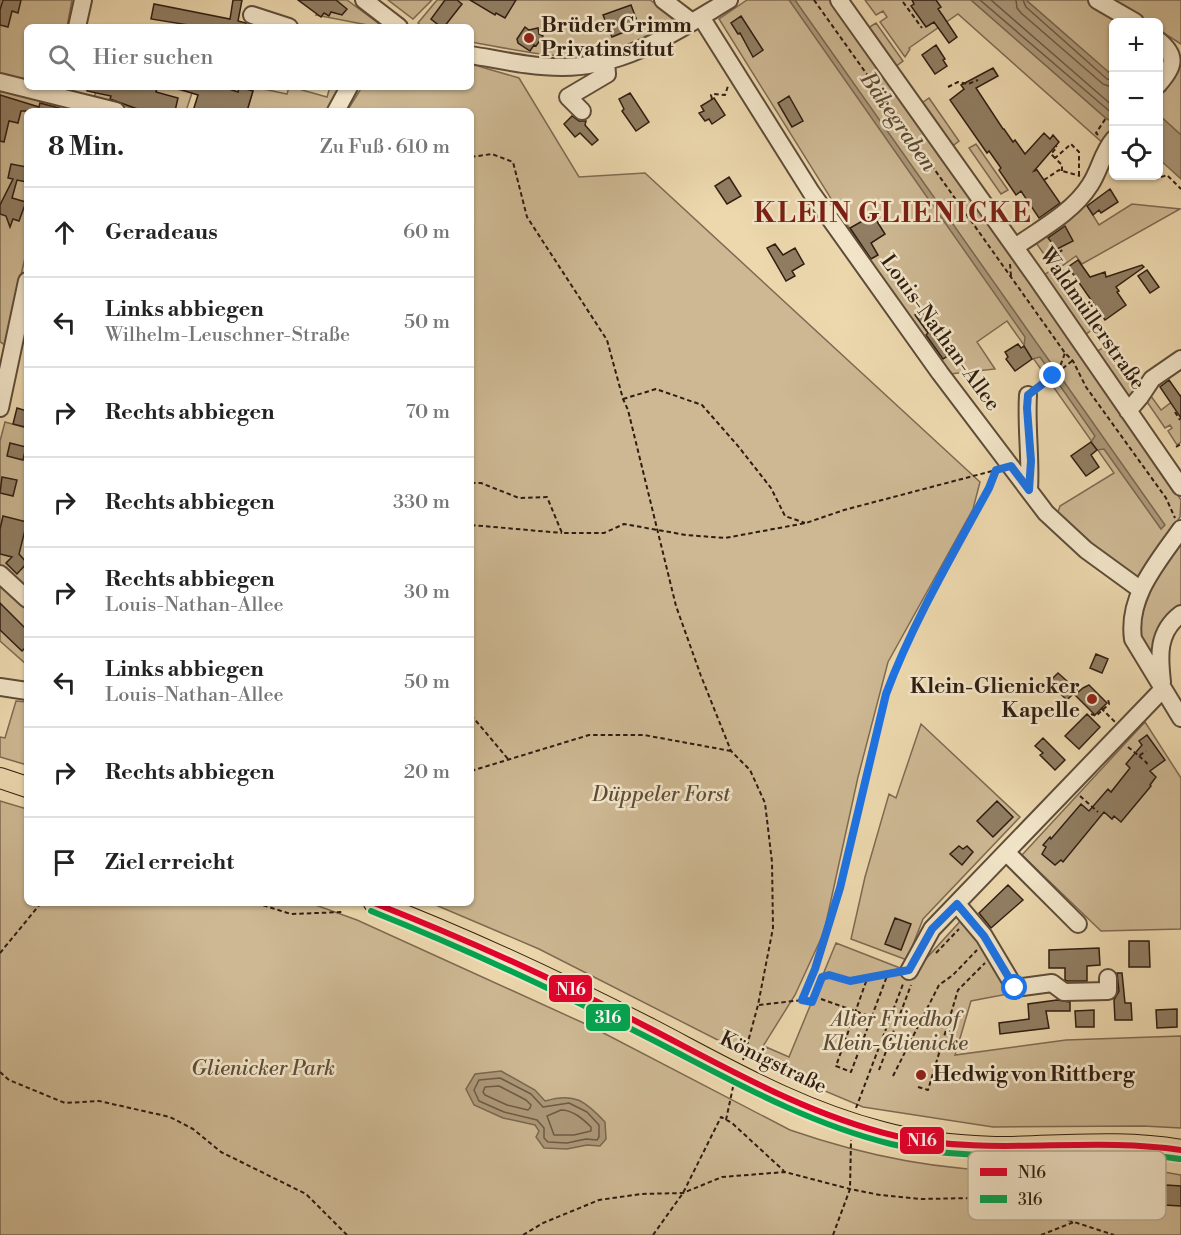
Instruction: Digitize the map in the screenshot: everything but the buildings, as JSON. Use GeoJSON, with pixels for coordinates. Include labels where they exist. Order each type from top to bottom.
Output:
{"type":"FeatureCollection","features":[{"type":"Feature","properties":{"kind":"main road"},"geometry":{"type":"LineString","coordinates":[[0,778],[24,786]]}},
{"type":"Feature","properties":{"kind":"main road","name":"Königstraße"},"geometry":{"type":"LineString","coordinates":[[381,906],[567,987],[790,1101],[850,1123],[912,1138],[956,1144],[993,1147],[1123,1145],[1160,1146],[1181,1150]]}},
{"type":"Feature","properties":{"kind":"street"},"geometry":{"type":"LineString","coordinates":[[78,24],[83,0]]}},
{"type":"Feature","properties":{"kind":"street"},"geometry":{"type":"LineString","coordinates":[[364,0],[395,24]]}},
{"type":"Feature","properties":{"kind":"street"},"geometry":{"type":"LineString","coordinates":[[663,0],[697,20]]}},
{"type":"Feature","properties":{"kind":"street"},"geometry":{"type":"LineString","coordinates":[[474,55],[549,67],[606,62],[643,49],[729,0]]}},
{"type":"Feature","properties":{"kind":"street","name":"Waldmüllerstraße"},"geometry":{"type":"LineString","coordinates":[[839,0],[1015,247],[1181,488]]}},
{"type":"Feature","properties":{"kind":"street"},"geometry":{"type":"LineString","coordinates":[[1097,0],[1128,18]]}},
{"type":"Feature","properties":{"kind":"street"},"geometry":{"type":"LineString","coordinates":[[252,15],[280,24]]}},
{"type":"Feature","properties":{"kind":"street","name":"Louis-Nathan-Allee"},"geometry":{"type":"LineString","coordinates":[[697,20],[733,69],[811,192],[940,373],[1003,468],[1029,490],[1046,513],[1072,538],[1106,566],[1141,590]]}},
{"type":"Feature","properties":{"kind":"street"},"geometry":{"type":"LineString","coordinates":[[1163,45],[1170,51],[1172,58],[1169,72],[1163,79]]}},
{"type":"Feature","properties":{"kind":"street"},"geometry":{"type":"LineString","coordinates":[[582,111],[568,97],[607,74],[606,62]]}},
{"type":"Feature","properties":{"kind":"street"},"geometry":{"type":"LineString","coordinates":[[0,81],[24,86]]}},
{"type":"Feature","properties":{"kind":"street"},"geometry":{"type":"LineString","coordinates":[[338,108],[347,90]]}},
{"type":"Feature","properties":{"kind":"street"},"geometry":{"type":"LineString","coordinates":[[53,91],[107,108]]}},
{"type":"Feature","properties":{"kind":"street"},"geometry":{"type":"LineString","coordinates":[[1015,247],[1079,200],[1094,179],[1109,146]]}},
{"type":"Feature","properties":{"kind":"street"},"geometry":{"type":"LineString","coordinates":[[0,408],[24,295]]}},
{"type":"Feature","properties":{"kind":"street"},"geometry":{"type":"LineString","coordinates":[[1128,411],[1152,379],[1181,359]]}},
{"type":"Feature","properties":{"kind":"street","name":"Louis-Nathan-Allee"},"geometry":{"type":"LineString","coordinates":[[1028,395],[1031,461],[1029,490]]}},
{"type":"Feature","properties":{"kind":"street"},"geometry":{"type":"LineString","coordinates":[[1180,530],[1151,572],[1135,603],[1132,616],[1133,639],[1181,718]]}},
{"type":"Feature","properties":{"kind":"street"},"geometry":{"type":"LineString","coordinates":[[0,574],[24,596]]}},
{"type":"Feature","properties":{"kind":"street"},"geometry":{"type":"LineString","coordinates":[[910,978],[932,929],[1006,852],[1124,737],[1163,689],[1159,653],[1173,620],[1181,614]]}},
{"type":"Feature","properties":{"kind":"street"},"geometry":{"type":"LineString","coordinates":[[0,687],[24,691]]}},
{"type":"Feature","properties":{"kind":"street"},"geometry":{"type":"LineString","coordinates":[[1006,852],[1078,924]]}},
{"type":"Feature","properties":{"kind":"street"},"geometry":{"type":"LineString","coordinates":[[957,904],[984,936],[1015,988],[1052,983],[1064,993],[1108,991],[1108,978]]}},
{"type":"Feature","properties":{"kind":"path"},"geometry":{"type":"LineString","coordinates":[[814,0],[1065,353],[1073,361],[1086,387],[1166,498],[1180,530]]}},
{"type":"Feature","properties":{"kind":"path"},"geometry":{"type":"LineString","coordinates":[[903,2],[921,28]]}},
{"type":"Feature","properties":{"kind":"path"},"geometry":{"type":"LineString","coordinates":[[712,99],[711,95],[714,93],[725,95],[733,69]]}},
{"type":"Feature","properties":{"kind":"path"},"geometry":{"type":"LineString","coordinates":[[948,87],[958,82],[968,84],[978,80]]}},
{"type":"Feature","properties":{"kind":"path"},"geometry":{"type":"LineString","coordinates":[[1096,133],[1106,118]]}},
{"type":"Feature","properties":{"kind":"path"},"geometry":{"type":"LineString","coordinates":[[1055,158],[1071,144],[1079,152],[1078,175]]}},
{"type":"Feature","properties":{"kind":"path"},"geometry":{"type":"LineString","coordinates":[[1056,146],[1051,154],[1062,165],[1062,171]]}},
{"type":"Feature","properties":{"kind":"path"},"geometry":{"type":"LineString","coordinates":[[474,157],[492,154],[513,162],[527,217],[607,340],[628,410],[676,606],[731,751],[750,770],[765,803],[772,862],[773,928],[758,1005],[745,1053]]}},
{"type":"Feature","properties":{"kind":"path"},"geometry":{"type":"LineString","coordinates":[[1044,180],[1059,170],[1086,177]]}},
{"type":"Feature","properties":{"kind":"path"},"geometry":{"type":"LineString","coordinates":[[1163,177],[1167,176],[1181,189]]}},
{"type":"Feature","properties":{"kind":"path"},"geometry":{"type":"LineString","coordinates":[[1046,261],[1064,249]]}},
{"type":"Feature","properties":{"kind":"path"},"geometry":{"type":"LineString","coordinates":[[1058,372],[1065,353]]}},
{"type":"Feature","properties":{"kind":"path"},"geometry":{"type":"LineString","coordinates":[[1028,395],[1063,368]]}},
{"type":"Feature","properties":{"kind":"path"},"geometry":{"type":"LineString","coordinates":[[623,399],[656,389],[702,405],[771,488],[785,516],[806,524]]}},
{"type":"Feature","properties":{"kind":"path"},"geometry":{"type":"LineString","coordinates":[[1175,412],[1180,420]]}},
{"type":"Feature","properties":{"kind":"path"},"geometry":{"type":"LineString","coordinates":[[1176,447],[1181,444]]}},
{"type":"Feature","properties":{"kind":"path"},"geometry":{"type":"LineString","coordinates":[[474,525],[562,533],[604,533],[624,524],[686,536],[725,538],[806,524],[844,510],[1003,468]]}},
{"type":"Feature","properties":{"kind":"path"},"geometry":{"type":"LineString","coordinates":[[802,1000],[815,969],[840,888],[886,694],[910,636],[989,488],[1003,468]]}},
{"type":"Feature","properties":{"kind":"path"},"geometry":{"type":"LineString","coordinates":[[474,483],[481,483],[519,498],[547,497],[562,533]]}},
{"type":"Feature","properties":{"kind":"path"},"geometry":{"type":"LineString","coordinates":[[1091,714],[1096,716],[1109,704],[1108,699]]}},
{"type":"Feature","properties":{"kind":"path"},"geometry":{"type":"LineString","coordinates":[[1102,709],[1138,756],[1147,763],[1146,765]]}},
{"type":"Feature","properties":{"kind":"path"},"geometry":{"type":"LineString","coordinates":[[474,719],[509,760]]}},
{"type":"Feature","properties":{"kind":"path"},"geometry":{"type":"LineString","coordinates":[[474,770],[590,735],[644,735],[731,751]]}},
{"type":"Feature","properties":{"kind":"path"},"geometry":{"type":"LineString","coordinates":[[1138,756],[1146,751]]}},
{"type":"Feature","properties":{"kind":"path"},"geometry":{"type":"LineString","coordinates":[[1078,795],[1098,812]]}},
{"type":"Feature","properties":{"kind":"path"},"geometry":{"type":"LineString","coordinates":[[0,953],[39,906]]}},
{"type":"Feature","properties":{"kind":"path"},"geometry":{"type":"LineString","coordinates":[[266,906],[291,914],[343,912]]}},
{"type":"Feature","properties":{"kind":"path"},"geometry":{"type":"LineString","coordinates":[[930,959],[959,929],[965,936]]}},
{"type":"Feature","properties":{"kind":"path"},"geometry":{"type":"LineString","coordinates":[[893,1076],[939,985],[953,975],[977,950],[981,955]]}},
{"type":"Feature","properties":{"kind":"path"},"geometry":{"type":"LineString","coordinates":[[918,1087],[928,1090],[958,990],[982,967],[986,960]]}},
{"type":"Feature","properties":{"kind":"path"},"geometry":{"type":"LineString","coordinates":[[758,1005],[802,1000],[812,1002],[822,977],[829,975],[850,981],[887,976],[910,978]]}},
{"type":"Feature","properties":{"kind":"path"},"geometry":{"type":"LineString","coordinates":[[867,980],[836,1066],[851,1072],[887,976]]}},
{"type":"Feature","properties":{"kind":"path"},"geometry":{"type":"LineString","coordinates":[[879,1070],[910,978]]}},
{"type":"Feature","properties":{"kind":"path"},"geometry":{"type":"LineString","coordinates":[[833,1235],[850,1189],[850,1123],[910,978]]}},
{"type":"Feature","properties":{"kind":"path"},"geometry":{"type":"LineString","coordinates":[[821,999],[872,1017]]}},
{"type":"Feature","properties":{"kind":"path"},"geometry":{"type":"LineString","coordinates":[[899,1015],[920,1024]]}},
{"type":"Feature","properties":{"kind":"path"},"geometry":{"type":"LineString","coordinates":[[0,1072],[9,1080],[65,1103],[99,1101],[170,1117],[193,1129],[221,1152],[306,1194],[347,1235]]}},
{"type":"Feature","properties":{"kind":"path"},"geometry":{"type":"LineString","coordinates":[[726,1120],[730,1094],[738,1075]]}},
{"type":"Feature","properties":{"kind":"path"},"geometry":{"type":"LineString","coordinates":[[653,1235],[683,1193],[721,1118],[785,1172]]}},
{"type":"Feature","properties":{"kind":"path"},"geometry":{"type":"LineString","coordinates":[[523,1235],[543,1222],[599,1200],[641,1194],[683,1193],[722,1178],[785,1172],[850,1189],[920,1199],[968,1198]]}},
{"type":"Feature","properties":{"kind":"path"},"geometry":{"type":"LineString","coordinates":[[1068,1220],[1114,1235]]}},
{"type":"Feature","properties":{"kind":"path"},"geometry":{"type":"LineString","coordinates":[[1041,1235],[1074,1222]]}},
{"type":"Feature","properties":{"kind":"green space"},"geometry":{"type":"Polygon","coordinates":[[[0,0],[72,0],[68,24],[24,24],[24,80],[0,74],[0,0]]]}},
{"type":"Feature","properties":{"kind":"green space"},"geometry":{"type":"Polygon","coordinates":[[[327,0],[347,0],[378,24],[362,24],[316,15],[327,0]]]}},
{"type":"Feature","properties":{"kind":"green space"},"geometry":{"type":"Polygon","coordinates":[[[388,0],[432,0],[413,19],[388,0]]]}},
{"type":"Feature","properties":{"kind":"green space"},"geometry":{"type":"Polygon","coordinates":[[[437,0],[650,0],[675,18],[647,36],[622,47],[576,56],[528,52],[474,43],[474,24],[418,23],[437,0]]]}},
{"type":"Feature","properties":{"kind":"green space"},"geometry":{"type":"Polygon","coordinates":[[[747,0],[831,0],[1177,494],[1181,500],[1180,517],[1138,582],[1061,521],[1058,512],[1060,506],[1114,473],[1007,321],[977,342],[995,369],[950,374],[888,290],[719,19],[747,0]]]}},
{"type":"Feature","properties":{"kind":"green space"},"geometry":{"type":"Polygon","coordinates":[[[865,0],[971,0],[1109,120],[1109,136],[1104,144],[958,14],[909,48],[905,57],[880,22],[887,17],[883,11],[876,15],[865,0]]]}},
{"type":"Feature","properties":{"kind":"green space"},"geometry":{"type":"Polygon","coordinates":[[[1026,0],[1088,0],[1120,18],[1109,18],[1109,73],[1026,0]]]}},
{"type":"Feature","properties":{"kind":"green space"},"geometry":{"type":"Polygon","coordinates":[[[1107,0],[1181,0],[1181,44],[1163,33],[1163,18],[1140,18],[1107,0]]]}},
{"type":"Feature","properties":{"kind":"green space"},"geometry":{"type":"Polygon","coordinates":[[[876,23],[903,61],[895,67],[868,28],[876,23]]]}},
{"type":"Feature","properties":{"kind":"green space"},"geometry":{"type":"Polygon","coordinates":[[[1181,60],[1181,135],[1163,119],[1163,88],[1181,60]]]}},
{"type":"Feature","properties":{"kind":"green space","name":"Düppeler Forst"},"geometry":{"type":"Polygon","coordinates":[[[474,65],[519,78],[579,177],[645,173],[980,482],[973,509],[888,662],[858,777],[824,932],[795,995],[755,1059],[539,949],[438,906],[474,906],[474,108],[349,108],[360,90],[474,90],[474,65]]]}},
{"type":"Feature","properties":{"kind":"green space"},"geometry":{"type":"Polygon","coordinates":[[[0,88],[79,108],[24,108],[24,262],[5,345],[0,342],[0,88]]]}},
{"type":"Feature","properties":{"kind":"green space"},"geometry":{"type":"Polygon","coordinates":[[[96,90],[180,90],[192,93],[187,108],[132,108],[94,98],[96,90]]]}},
{"type":"Feature","properties":{"kind":"green space"},"geometry":{"type":"Polygon","coordinates":[[[253,90],[287,94],[288,90],[302,90],[327,97],[329,90],[340,90],[331,108],[248,108],[253,90]]]}},
{"type":"Feature","properties":{"kind":"green space"},"geometry":{"type":"Polygon","coordinates":[[[929,98],[959,141],[950,148],[919,105],[929,98]]]}},
{"type":"Feature","properties":{"kind":"green space"},"geometry":{"type":"Polygon","coordinates":[[[976,144],[1008,190],[1001,194],[969,148],[976,144]]]}},
{"type":"Feature","properties":{"kind":"green space"},"geometry":{"type":"Polygon","coordinates":[[[1086,204],[1099,225],[1132,204],[1180,209],[1082,264],[1076,256],[1061,267],[1090,310],[1085,313],[1054,268],[1059,264],[1056,261],[1051,264],[1034,240],[1086,204]]]}},
{"type":"Feature","properties":{"kind":"green space"},"geometry":{"type":"Polygon","coordinates":[[[1050,271],[1092,330],[1083,336],[1041,277],[1050,271]]]}},
{"type":"Feature","properties":{"kind":"green space"},"geometry":{"type":"Polygon","coordinates":[[[1104,347],[1138,395],[1131,401],[1095,353],[1104,347]]]}},
{"type":"Feature","properties":{"kind":"green space"},"geometry":{"type":"Polygon","coordinates":[[[1148,392],[1161,410],[1181,395],[1181,442],[1177,445],[1168,431],[1172,428],[1170,425],[1165,428],[1145,399],[1148,392]]]}},
{"type":"Feature","properties":{"kind":"green space"},"geometry":{"type":"Polygon","coordinates":[[[5,422],[24,427],[24,588],[0,565],[0,441],[5,422]]]}},
{"type":"Feature","properties":{"kind":"green space"},"geometry":{"type":"Polygon","coordinates":[[[1181,539],[1181,605],[1153,654],[1150,653],[1138,633],[1141,619],[1154,583],[1181,539]]]}},
{"type":"Feature","properties":{"kind":"green space"},"geometry":{"type":"Polygon","coordinates":[[[0,581],[24,601],[24,662],[0,641],[0,581]]]}},
{"type":"Feature","properties":{"kind":"green space"},"geometry":{"type":"Polygon","coordinates":[[[16,701],[24,702],[24,764],[0,757],[0,737],[5,738],[16,701]]]}},
{"type":"Feature","properties":{"kind":"green space"},"geometry":{"type":"Polygon","coordinates":[[[1145,722],[1181,778],[1181,929],[1101,931],[1022,855],[1145,722]]]}},
{"type":"Feature","properties":{"kind":"green space"},"geometry":{"type":"Polygon","coordinates":[[[921,724],[1020,817],[923,919],[907,960],[851,939],[865,877],[889,794],[896,798],[921,724]]]}},
{"type":"Feature","properties":{"kind":"green space","name":"Glienicker Park"},"geometry":{"type":"Polygon","coordinates":[[[0,801],[24,808],[24,906],[318,906],[357,920],[590,1026],[790,1130],[877,1155],[968,1169],[968,1220],[1166,1220],[1166,1173],[1181,1175],[1181,1235],[0,1235],[0,801]]]}},
{"type":"Feature","properties":{"kind":"green space","name":"Alter Friedhof Klein-Glienicke"},"geometry":{"type":"Polygon","coordinates":[[[964,917],[1004,975],[1008,994],[971,1001],[955,1055],[1066,1040],[1181,1036],[1181,1128],[993,1127],[863,1107],[756,1062],[766,1047],[789,1057],[836,943],[913,973],[964,917]]]}},
{"type":"Feature","properties":{"kind":"water","name":"Bäkegraben"},"geometry":{"type":"Polygon","coordinates":[[[789,0],[795,0],[1165,525],[1161,529],[1104,449],[1097,450],[1091,442],[1095,436],[1040,357],[1032,359],[1024,346],[1025,337],[789,0]]]}},
{"type":"Feature","properties":{"kind":"water"},"geometry":{"type":"Polygon","coordinates":[[[971,0],[1026,0],[1109,73],[1109,120],[971,0]]]}},
{"type":"Feature","properties":{"kind":"water"},"geometry":{"type":"Polygon","coordinates":[[[1163,119],[1181,135],[1181,179],[1163,163],[1163,119]]]}},
{"type":"Feature","properties":{"kind":"water"},"geometry":{"type":"Polygon","coordinates":[[[501,1071],[535,1090],[545,1101],[555,1098],[579,1100],[605,1122],[606,1139],[600,1146],[587,1145],[567,1149],[544,1148],[536,1137],[539,1131],[535,1125],[503,1118],[474,1105],[466,1089],[475,1074],[501,1071]]]}},
{"type":"Feature","properties":{"kind":"transit line","name":"N16"},"geometry":{"type":"LineString","coordinates":[[381,906],[549,978],[770,1090],[863,1127],[896,1136],[967,1145],[1110,1145],[1181,1150]]}},
{"type":"Feature","properties":{"kind":"transit line","name":"316"},"geometry":{"type":"LineString","coordinates":[[371,911],[610,1018],[795,1111],[858,1135],[891,1144],[927,1151],[968,1154]]}},
{"type":"Feature","properties":{"kind":"transit line","name":"316"},"geometry":{"type":"LineString","coordinates":[[1166,1157],[1180,1159]]}},
{"type":"Feature","properties":{"kind":"place","name":"Brüder Grimm Privatinstitut"},"geometry":{"type":"Point","coordinates":[529,38]}},
{"type":"Feature","properties":{"kind":"place","name":"Klein-Glienicker Kapelle"},"geometry":{"type":"Point","coordinates":[1092,699]}},
{"type":"Feature","properties":{"kind":"place","name":"Hedwig von Rittberg"},"geometry":{"type":"Point","coordinates":[921,1075]}},
{"type":"Feature","properties":{"kind":"district","name":"KLEIN GLIENICKE"},"geometry":{"type":"Point","coordinates":[893,214]}},
{"type":"Feature","properties":{"kind":"route"},"geometry":{"type":"LineString","coordinates":[[1015,988],[984,936],[957,904],[932,929],[909,970],[867,980],[850,981],[829,975],[822,977],[812,1002],[802,1000],[815,969],[840,888],[886,694],[895,671],[937,582],[989,488],[996,470],[1011,466],[1029,490],[1031,461],[1028,395],[1053,376]]}}]}
